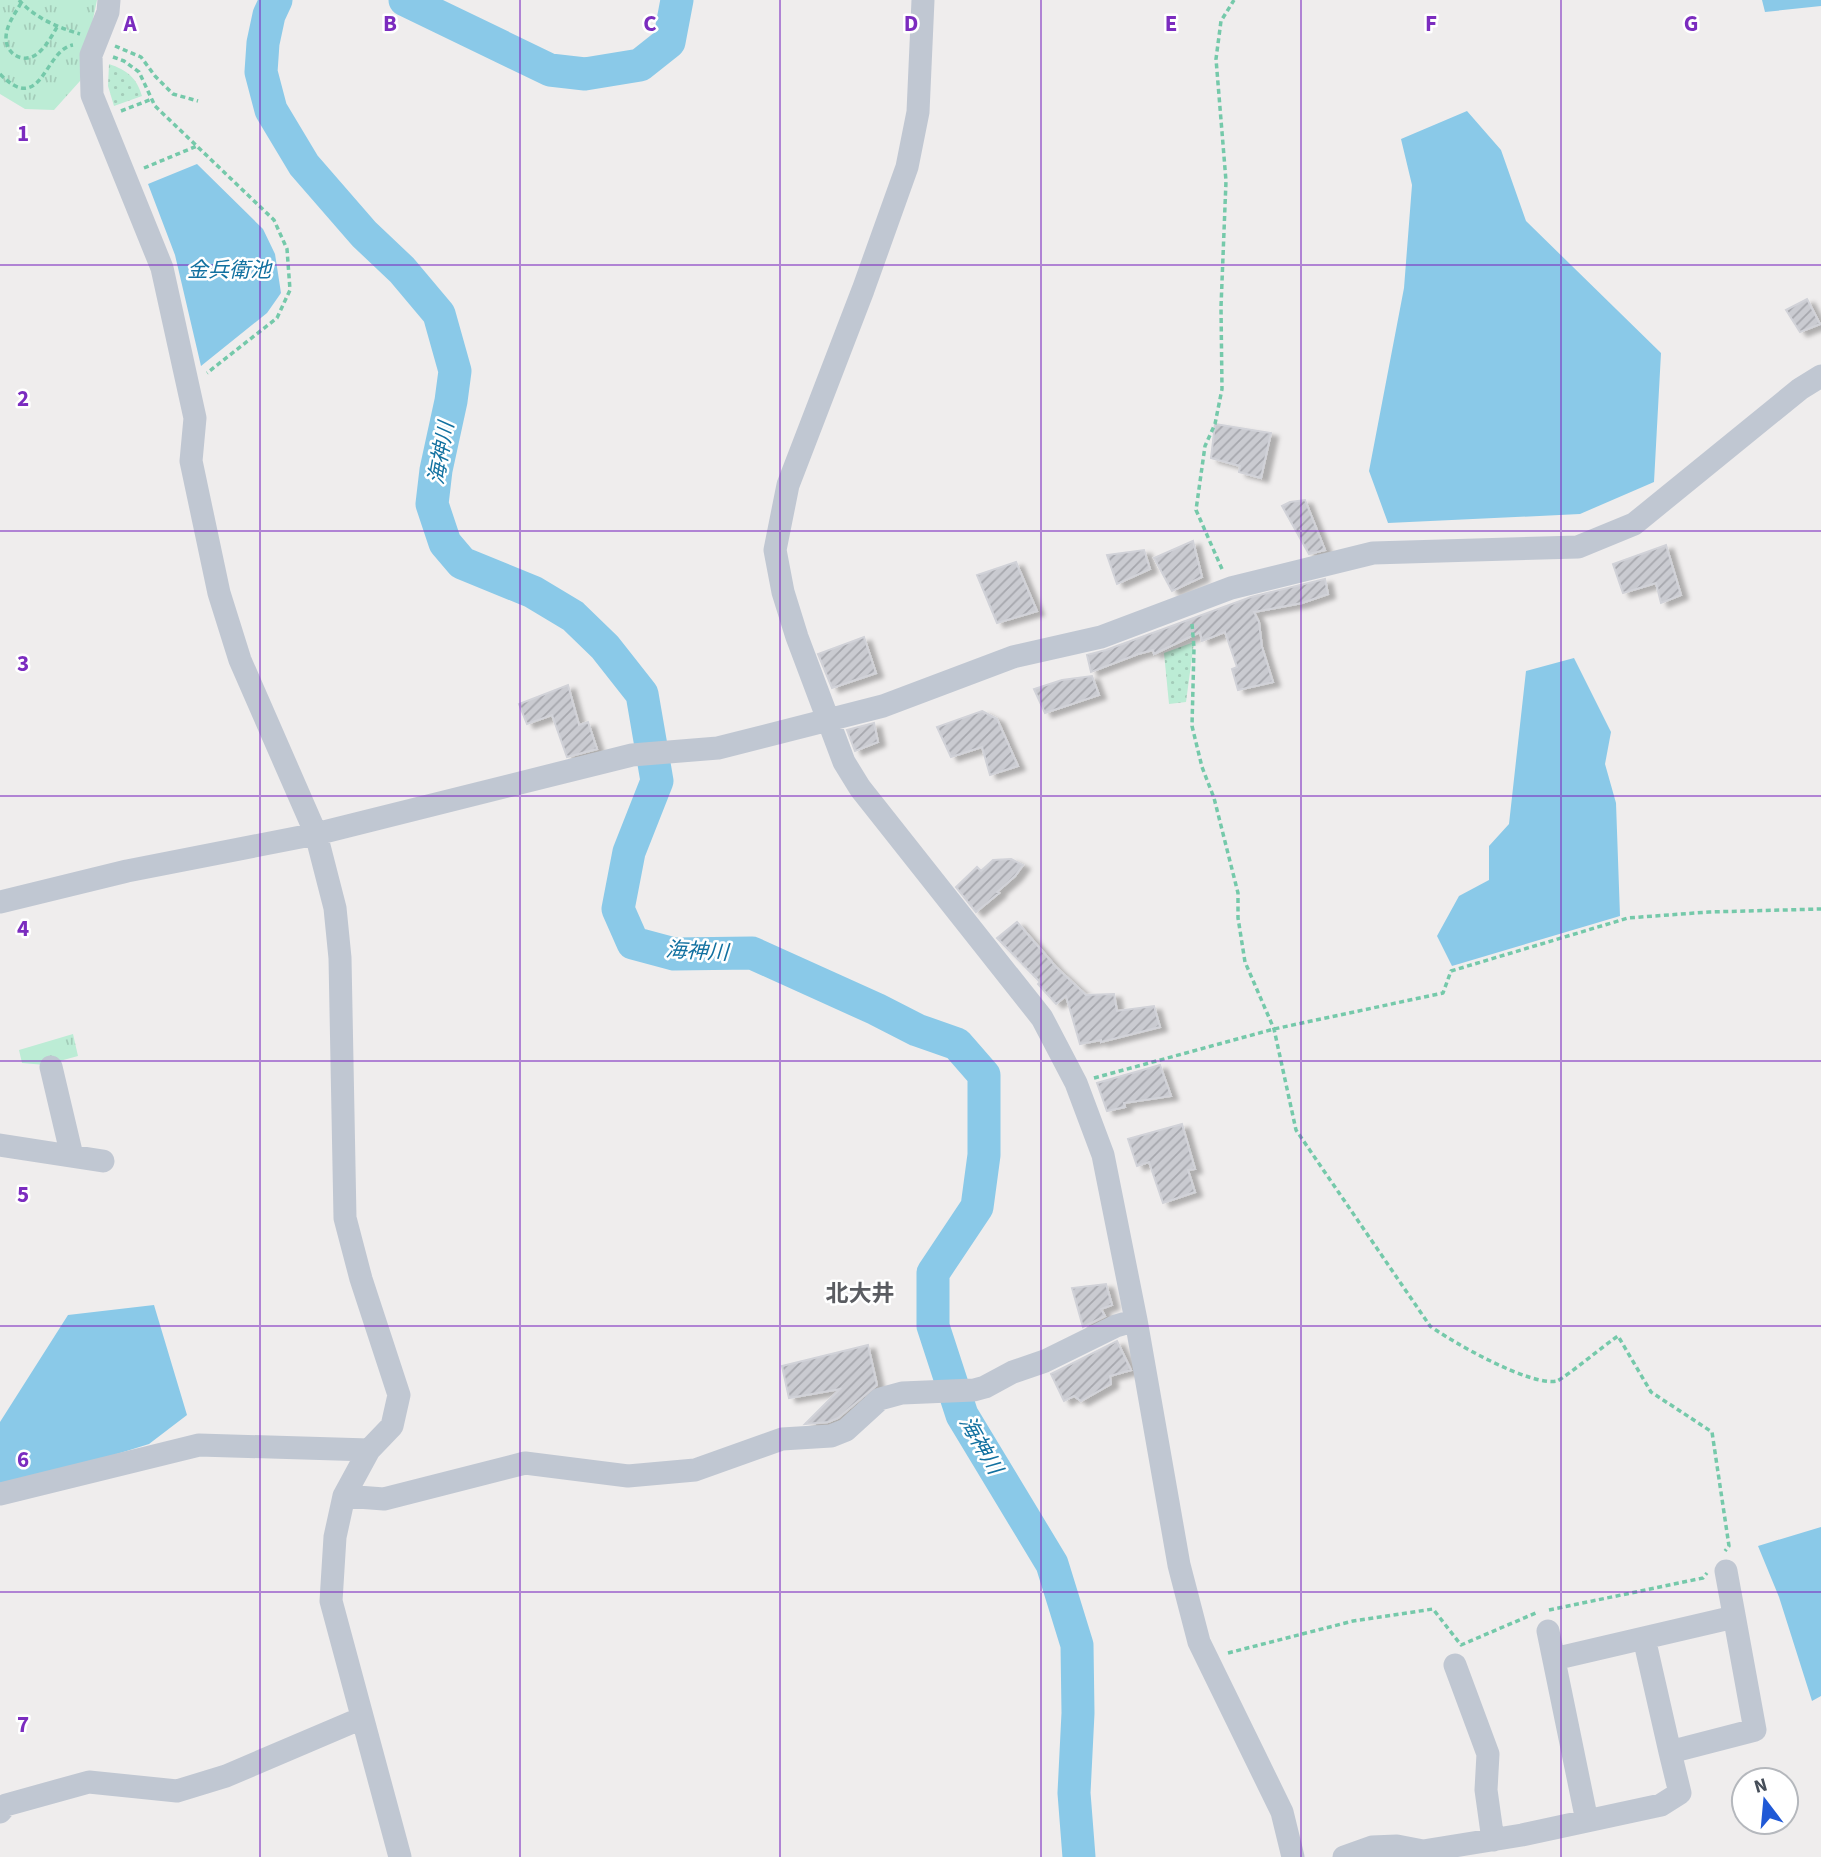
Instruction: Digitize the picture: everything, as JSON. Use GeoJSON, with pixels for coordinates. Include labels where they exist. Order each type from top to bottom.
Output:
{"type":"FeatureCollection","features":[{"type":"Feature","properties":{"kind":"street"},"geometry":{"type":"LineString","coordinates":[[109,0],[108,12],[91,55],[92,95],[162,268],[195,418],[191,461],[219,593],[240,660],[316,834],[335,908],[340,958],[345,1218],[361,1279],[399,1395],[392,1426],[369,1450],[344,1496],[335,1537],[331,1601],[400,1857]]}},
{"type":"Feature","properties":{"kind":"street"},"geometry":{"type":"LineString","coordinates":[[923,0],[918,112],[907,167],[788,485],[775,550],[783,592],[844,762],[860,788],[1042,1018],[1076,1083],[1103,1155],[1136,1320],[1179,1564],[1199,1643],[1282,1812],[1293,1857]]}},
{"type":"Feature","properties":{"kind":"street"},"geometry":{"type":"LineString","coordinates":[[0,902],[127,872],[316,834],[632,755],[718,748],[883,706],[1013,657],[1101,637],[1231,589],[1373,553],[1578,547],[1634,524],[1800,389],[1821,376]]}},
{"type":"Feature","properties":{"kind":"street"},"geometry":{"type":"LineString","coordinates":[[51,1067],[72,1156]]}},
{"type":"Feature","properties":{"kind":"street"},"geometry":{"type":"LineString","coordinates":[[0,1144],[103,1161]]}},
{"type":"Feature","properties":{"kind":"street"},"geometry":{"type":"LineString","coordinates":[[344,1496],[384,1499],[525,1463],[628,1476],[695,1470],[782,1439],[831,1436],[846,1430],[880,1399],[902,1393],[974,1390],[985,1387],[1116,1326],[1136,1320]]}},
{"type":"Feature","properties":{"kind":"street"},"geometry":{"type":"LineString","coordinates":[[0,1494],[199,1446],[369,1450]]}},
{"type":"Feature","properties":{"kind":"street"},"geometry":{"type":"LineString","coordinates":[[1670,1752],[1755,1730],[1734,1617],[1719,1565]]}},
{"type":"Feature","properties":{"kind":"street"},"geometry":{"type":"LineString","coordinates":[[1554,1659],[1734,1617]]}},
{"type":"Feature","properties":{"kind":"street"},"geometry":{"type":"LineString","coordinates":[[1548,1631],[1587,1821]]}},
{"type":"Feature","properties":{"kind":"street"},"geometry":{"type":"LineString","coordinates":[[1344,1857],[1372,1847],[1397,1846],[1423,1851],[1493,1840],[1661,1805],[1680,1793],[1644,1638]]}},
{"type":"Feature","properties":{"kind":"street"},"geometry":{"type":"LineString","coordinates":[[1455,1665],[1488,1754],[1486,1790],[1493,1840]]}},
{"type":"Feature","properties":{"kind":"street"},"geometry":{"type":"LineString","coordinates":[[0,1812],[6,1805],[89,1782],[177,1791],[226,1776],[362,1718]]}},
{"type":"Feature","properties":{"kind":"path"},"geometry":{"type":"LineString","coordinates":[[1231,589],[1196,510],[1205,446],[1215,424],[1222,389],[1221,307],[1226,181],[1216,59],[1221,21],[1234,0]]}},
{"type":"Feature","properties":{"kind":"path"},"geometry":{"type":"LineString","coordinates":[[57,27],[38,54],[28,59],[16,57],[8,48],[6,38],[9,24],[20,1],[27,9],[57,27],[89,36]]}},
{"type":"Feature","properties":{"kind":"path"},"geometry":{"type":"LineString","coordinates":[[111,44],[141,57],[173,94],[198,101]]}},
{"type":"Feature","properties":{"kind":"path"},"geometry":{"type":"LineString","coordinates":[[0,74],[10,84],[21,88],[30,87],[39,82],[67,46],[85,49]]}},
{"type":"Feature","properties":{"kind":"path"},"geometry":{"type":"LineString","coordinates":[[107,55],[124,61],[139,72],[155,106],[274,220],[287,249],[290,290],[277,318],[188,388]]}},
{"type":"Feature","properties":{"kind":"path"},"geometry":{"type":"LineString","coordinates":[[112,115],[152,99]]}},
{"type":"Feature","properties":{"kind":"path"},"geometry":{"type":"LineString","coordinates":[[125,176],[197,146]]}},
{"type":"Feature","properties":{"kind":"path"},"geometry":{"type":"LineString","coordinates":[[1190,605],[1194,648],[1192,726],[1238,893],[1238,918],[1245,962],[1274,1029],[1296,1130],[1430,1326],[1450,1340],[1532,1379],[1558,1381],[1618,1336],[1651,1392],[1712,1432],[1729,1546],[1719,1565],[1703,1578],[1536,1613],[1461,1645],[1433,1609],[1353,1621],[1207,1658]]}},
{"type":"Feature","properties":{"kind":"path"},"geometry":{"type":"LineString","coordinates":[[1076,1083],[1274,1029],[1443,993],[1451,971],[1628,918],[1709,912],[1821,909]]}},
{"type":"Feature","properties":{"kind":"green space"},"geometry":{"type":"Polygon","coordinates":[[[0,0],[97,0],[80,81],[54,110],[25,109],[0,94],[0,0]]]}},
{"type":"Feature","properties":{"kind":"green space"},"geometry":{"type":"Polygon","coordinates":[[[109,64],[130,76],[142,96],[114,106],[108,86],[109,64]]]}},
{"type":"Feature","properties":{"kind":"green space"},"geometry":{"type":"Polygon","coordinates":[[[1194,642],[1186,702],[1169,704],[1164,653],[1194,642]]]}},
{"type":"Feature","properties":{"kind":"green space"},"geometry":{"type":"Polygon","coordinates":[[[73,1034],[78,1056],[45,1065],[22,1063],[19,1050],[73,1034]]]}},
{"type":"Feature","properties":{"kind":"water"},"geometry":{"type":"Polygon","coordinates":[[[1762,0],[1821,0],[1821,6],[1765,12],[1762,0]]]}},
{"type":"Feature","properties":{"kind":"water"},"geometry":{"type":"Polygon","coordinates":[[[1467,111],[1501,150],[1526,221],[1661,353],[1654,482],[1580,514],[1388,523],[1369,471],[1404,288],[1412,185],[1401,139],[1467,111]]]}},
{"type":"Feature","properties":{"kind":"water","name":"金兵衛池"},"geometry":{"type":"Polygon","coordinates":[[[197,164],[263,229],[275,254],[281,293],[267,313],[201,366],[175,255],[148,184],[197,164]]]}},
{"type":"Feature","properties":{"kind":"water"},"geometry":{"type":"Polygon","coordinates":[[[1574,658],[1611,732],[1605,764],[1616,803],[1620,916],[1452,966],[1437,936],[1459,896],[1489,880],[1489,846],[1509,824],[1526,671],[1574,658]]]}},
{"type":"Feature","properties":{"kind":"water"},"geometry":{"type":"Polygon","coordinates":[[[154,1305],[187,1415],[149,1444],[101,1459],[0,1483],[0,1422],[68,1315],[154,1305]]]}},
{"type":"Feature","properties":{"kind":"water"},"geometry":{"type":"Polygon","coordinates":[[[1821,1527],[1821,1696],[1812,1701],[1779,1597],[1758,1546],[1821,1527]]]}},
{"type":"Feature","properties":{"kind":"building"},"geometry":{"type":"Polygon","coordinates":[[[1807,299],[1820,324],[1800,332],[1786,310],[1807,299]]]}},
{"type":"Feature","properties":{"kind":"building"},"geometry":{"type":"Polygon","coordinates":[[[1215,424],[1271,433],[1261,478],[1239,472],[1240,466],[1211,458],[1215,424]]]}},
{"type":"Feature","properties":{"kind":"building"},"geometry":{"type":"Polygon","coordinates":[[[1305,500],[1325,550],[1309,554],[1282,506],[1305,500]]]}},
{"type":"Feature","properties":{"kind":"building"},"geometry":{"type":"Polygon","coordinates":[[[1193,541],[1202,577],[1172,591],[1154,558],[1193,541]]]}},
{"type":"Feature","properties":{"kind":"building"},"geometry":{"type":"Polygon","coordinates":[[[1666,545],[1681,595],[1661,603],[1656,583],[1623,593],[1613,564],[1666,545]]]}},
{"type":"Feature","properties":{"kind":"building"},"geometry":{"type":"Polygon","coordinates":[[[1144,550],[1150,569],[1117,584],[1107,555],[1144,550]]]}},
{"type":"Feature","properties":{"kind":"building"},"geometry":{"type":"Polygon","coordinates":[[[1016,562],[1037,611],[997,623],[977,575],[1016,562]]]}},
{"type":"Feature","properties":{"kind":"building"},"geometry":{"type":"Polygon","coordinates":[[[1325,579],[1328,594],[1302,603],[1254,612],[1259,622],[1262,647],[1273,682],[1238,690],[1232,669],[1237,667],[1225,632],[1202,641],[1200,632],[1154,654],[1153,650],[1138,654],[1091,672],[1087,655],[1251,597],[1325,579]]]}},
{"type":"Feature","properties":{"kind":"building"},"geometry":{"type":"Polygon","coordinates":[[[864,637],[876,673],[832,688],[818,654],[864,637]]]}},
{"type":"Feature","properties":{"kind":"building"},"geometry":{"type":"Polygon","coordinates":[[[1092,676],[1099,695],[1045,713],[1034,689],[1062,680],[1092,676]]]}},
{"type":"Feature","properties":{"kind":"building"},"geometry":{"type":"Polygon","coordinates":[[[568,685],[579,725],[588,722],[597,749],[567,757],[552,715],[527,724],[519,704],[568,685]]]}},
{"type":"Feature","properties":{"kind":"building"},"geometry":{"type":"Polygon","coordinates":[[[982,711],[997,719],[1018,766],[990,775],[982,747],[951,757],[937,727],[982,711]]]}},
{"type":"Feature","properties":{"kind":"building"},"geometry":{"type":"Polygon","coordinates":[[[874,723],[878,742],[855,751],[847,730],[874,723]]]}},
{"type":"Feature","properties":{"kind":"building"},"geometry":{"type":"Polygon","coordinates":[[[1011,859],[1023,865],[997,892],[999,893],[976,912],[956,887],[977,867],[981,871],[993,860],[1011,859]]]}},
{"type":"Feature","properties":{"kind":"building"},"geometry":{"type":"Polygon","coordinates":[[[1017,922],[1056,967],[1086,995],[1114,994],[1117,1011],[1154,1006],[1160,1027],[1101,1042],[1080,1044],[1066,996],[1056,1004],[1038,984],[1040,982],[997,938],[1017,922]]]}},
{"type":"Feature","properties":{"kind":"building"},"geometry":{"type":"Polygon","coordinates":[[[1160,1065],[1171,1096],[1124,1103],[1125,1107],[1107,1111],[1097,1083],[1160,1065]]]}},
{"type":"Feature","properties":{"kind":"building"},"geometry":{"type":"Polygon","coordinates":[[[1182,1124],[1195,1169],[1188,1170],[1195,1192],[1163,1203],[1149,1162],[1137,1166],[1128,1139],[1182,1124]]]}},
{"type":"Feature","properties":{"kind":"building"},"geometry":{"type":"Polygon","coordinates":[[[1106,1284],[1112,1305],[1101,1309],[1105,1316],[1083,1327],[1072,1288],[1106,1284]]]}},
{"type":"Feature","properties":{"kind":"building"},"geometry":{"type":"Polygon","coordinates":[[[1117,1341],[1131,1370],[1110,1376],[1111,1384],[1081,1401],[1074,1396],[1064,1401],[1051,1374],[1117,1341]]]}},
{"type":"Feature","properties":{"kind":"building"},"geometry":{"type":"Polygon","coordinates":[[[868,1345],[877,1385],[838,1418],[828,1422],[805,1424],[840,1389],[789,1398],[782,1366],[868,1345]]]}},
{"type":"Feature","properties":{"kind":"waterway","name":"海神川"},"geometry":{"type":"LineString","coordinates":[[276,0],[269,15],[263,43],[261,72],[271,110],[304,165],[364,234],[402,270],[439,314],[455,371],[432,504],[445,543],[462,563],[533,592],[573,616],[605,647],[642,694],[657,781],[629,852],[618,909],[633,943],[674,954],[752,953],[917,1030],[957,1044],[984,1075],[984,1155],[977,1207],[933,1273],[933,1326],[962,1415],[1052,1564],[1077,1645],[1078,1713],[1074,1793],[1079,1857]]}},
{"type":"Feature","properties":{"kind":"waterway","name":"海神川"},"geometry":{"type":"LineString","coordinates":[[405,0],[550,70],[585,74],[640,65],[669,42],[677,0]]}},
{"type":"Feature","properties":{"kind":"district","name":"北大井"},"geometry":{"type":"Point","coordinates":[860,1293]}}]}
